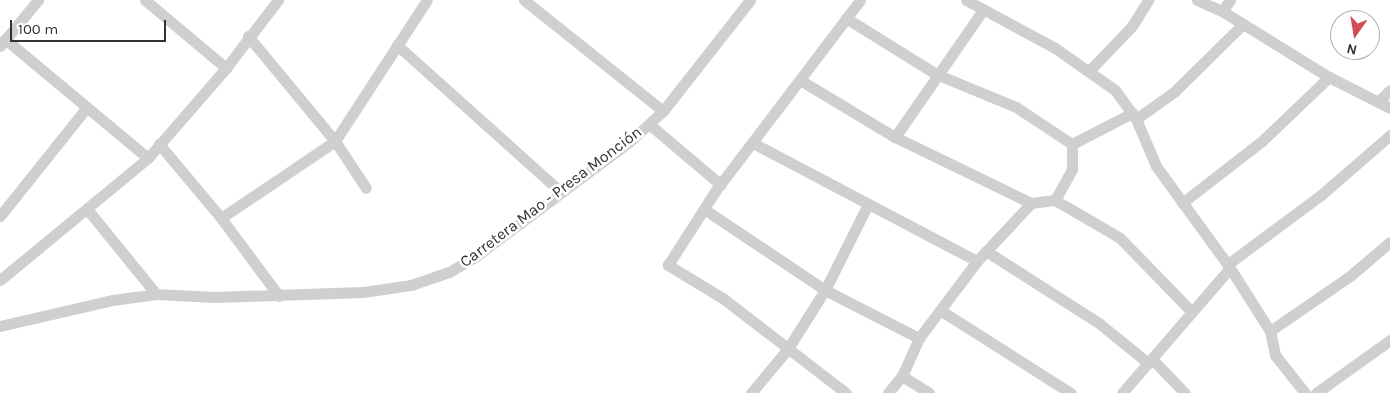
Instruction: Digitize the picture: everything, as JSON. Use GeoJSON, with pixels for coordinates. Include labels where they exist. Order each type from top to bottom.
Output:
{"type":"FeatureCollection","features":[{"type":"Feature","properties":{"kind":"street"},"geometry":{"type":"LineString","coordinates":[[38,0],[3,42],[87,107],[148,158]]}},
{"type":"Feature","properties":{"kind":"street"},"geometry":{"type":"LineString","coordinates":[[145,0],[226,68]]}},
{"type":"Feature","properties":{"kind":"street"},"geometry":{"type":"LineString","coordinates":[[0,280],[148,158],[226,68],[248,36],[278,0]]}},
{"type":"Feature","properties":{"kind":"street"},"geometry":{"type":"LineString","coordinates":[[221,218],[335,141],[427,0]]}},
{"type":"Feature","properties":{"kind":"street"},"geometry":{"type":"LineString","coordinates":[[524,0],[663,111]]}},
{"type":"Feature","properties":{"kind":"street","name":"Carretera Mao - Presa Monción"},"geometry":{"type":"LineString","coordinates":[[0,326],[112,300],[156,294],[279,296],[363,292],[431,279],[474,256],[629,142],[663,111],[750,0]]}},
{"type":"Feature","properties":{"kind":"street"},"geometry":{"type":"LineString","coordinates":[[846,393],[787,350],[724,299],[668,265],[721,185],[860,0]]}},
{"type":"Feature","properties":{"kind":"street"},"geometry":{"type":"LineString","coordinates":[[966,0],[1056,48],[1115,90],[1134,116],[1156,166],[1229,266],[1270,331],[1275,355],[1305,393]]}},
{"type":"Feature","properties":{"kind":"street"},"geometry":{"type":"LineString","coordinates":[[1089,71],[1132,26],[1148,0]]}},
{"type":"Feature","properties":{"kind":"street"},"geometry":{"type":"LineString","coordinates":[[1197,0],[1222,11],[1329,77],[1390,108]]}},
{"type":"Feature","properties":{"kind":"street"},"geometry":{"type":"LineString","coordinates":[[1222,11],[1230,0]]}},
{"type":"Feature","properties":{"kind":"street"},"geometry":{"type":"LineString","coordinates":[[895,137],[936,74],[983,10]]}},
{"type":"Feature","properties":{"kind":"street"},"geometry":{"type":"LineString","coordinates":[[846,18],[936,74],[1016,107],[1072,144]]}},
{"type":"Feature","properties":{"kind":"street"},"geometry":{"type":"LineString","coordinates":[[1072,144],[1134,116],[1174,92],[1243,24]]}},
{"type":"Feature","properties":{"kind":"street"},"geometry":{"type":"LineString","coordinates":[[248,36],[335,141],[366,188]]}},
{"type":"Feature","properties":{"kind":"street"},"geometry":{"type":"LineString","coordinates":[[396,45],[560,191]]}},
{"type":"Feature","properties":{"kind":"street"},"geometry":{"type":"LineString","coordinates":[[1182,202],[1262,141],[1329,77]]}},
{"type":"Feature","properties":{"kind":"street"},"geometry":{"type":"LineString","coordinates":[[800,80],[895,137],[1031,203],[1055,200],[1120,238],[1192,312]]}},
{"type":"Feature","properties":{"kind":"street"},"geometry":{"type":"LineString","coordinates":[[1378,102],[1390,90]]}},
{"type":"Feature","properties":{"kind":"street"},"geometry":{"type":"LineString","coordinates":[[0,216],[87,107]]}},
{"type":"Feature","properties":{"kind":"street"},"geometry":{"type":"LineString","coordinates":[[648,124],[721,185]]}},
{"type":"Feature","properties":{"kind":"street"},"geometry":{"type":"LineString","coordinates":[[1122,393],[1229,266],[1321,194],[1390,135]]}},
{"type":"Feature","properties":{"kind":"street"},"geometry":{"type":"LineString","coordinates":[[752,143],[978,261]]}},
{"type":"Feature","properties":{"kind":"street"},"geometry":{"type":"LineString","coordinates":[[159,144],[221,218],[279,296]]}},
{"type":"Feature","properties":{"kind":"street"},"geometry":{"type":"LineString","coordinates":[[1055,200],[1072,169],[1072,144]]}},
{"type":"Feature","properties":{"kind":"street"},"geometry":{"type":"LineString","coordinates":[[888,393],[902,376],[919,338],[940,310],[978,261],[1031,203]]}},
{"type":"Feature","properties":{"kind":"street"},"geometry":{"type":"LineString","coordinates":[[751,393],[787,350],[825,290],[868,204]]}},
{"type":"Feature","properties":{"kind":"street"},"geometry":{"type":"LineString","coordinates":[[87,209],[156,294]]}},
{"type":"Feature","properties":{"kind":"street"},"geometry":{"type":"LineString","coordinates":[[704,209],[825,290],[919,338]]}},
{"type":"Feature","properties":{"kind":"street"},"geometry":{"type":"LineString","coordinates":[[1270,331],[1350,276],[1390,242]]}},
{"type":"Feature","properties":{"kind":"street"},"geometry":{"type":"LineString","coordinates":[[986,252],[1100,324],[1150,361],[1185,393]]}},
{"type":"Feature","properties":{"kind":"street"},"geometry":{"type":"LineString","coordinates":[[940,310],[1071,393]]}},
{"type":"Feature","properties":{"kind":"street"},"geometry":{"type":"LineString","coordinates":[[1316,393],[1390,340]]}},
{"type":"Feature","properties":{"kind":"street"},"geometry":{"type":"LineString","coordinates":[[902,376],[929,393]]}}]}
